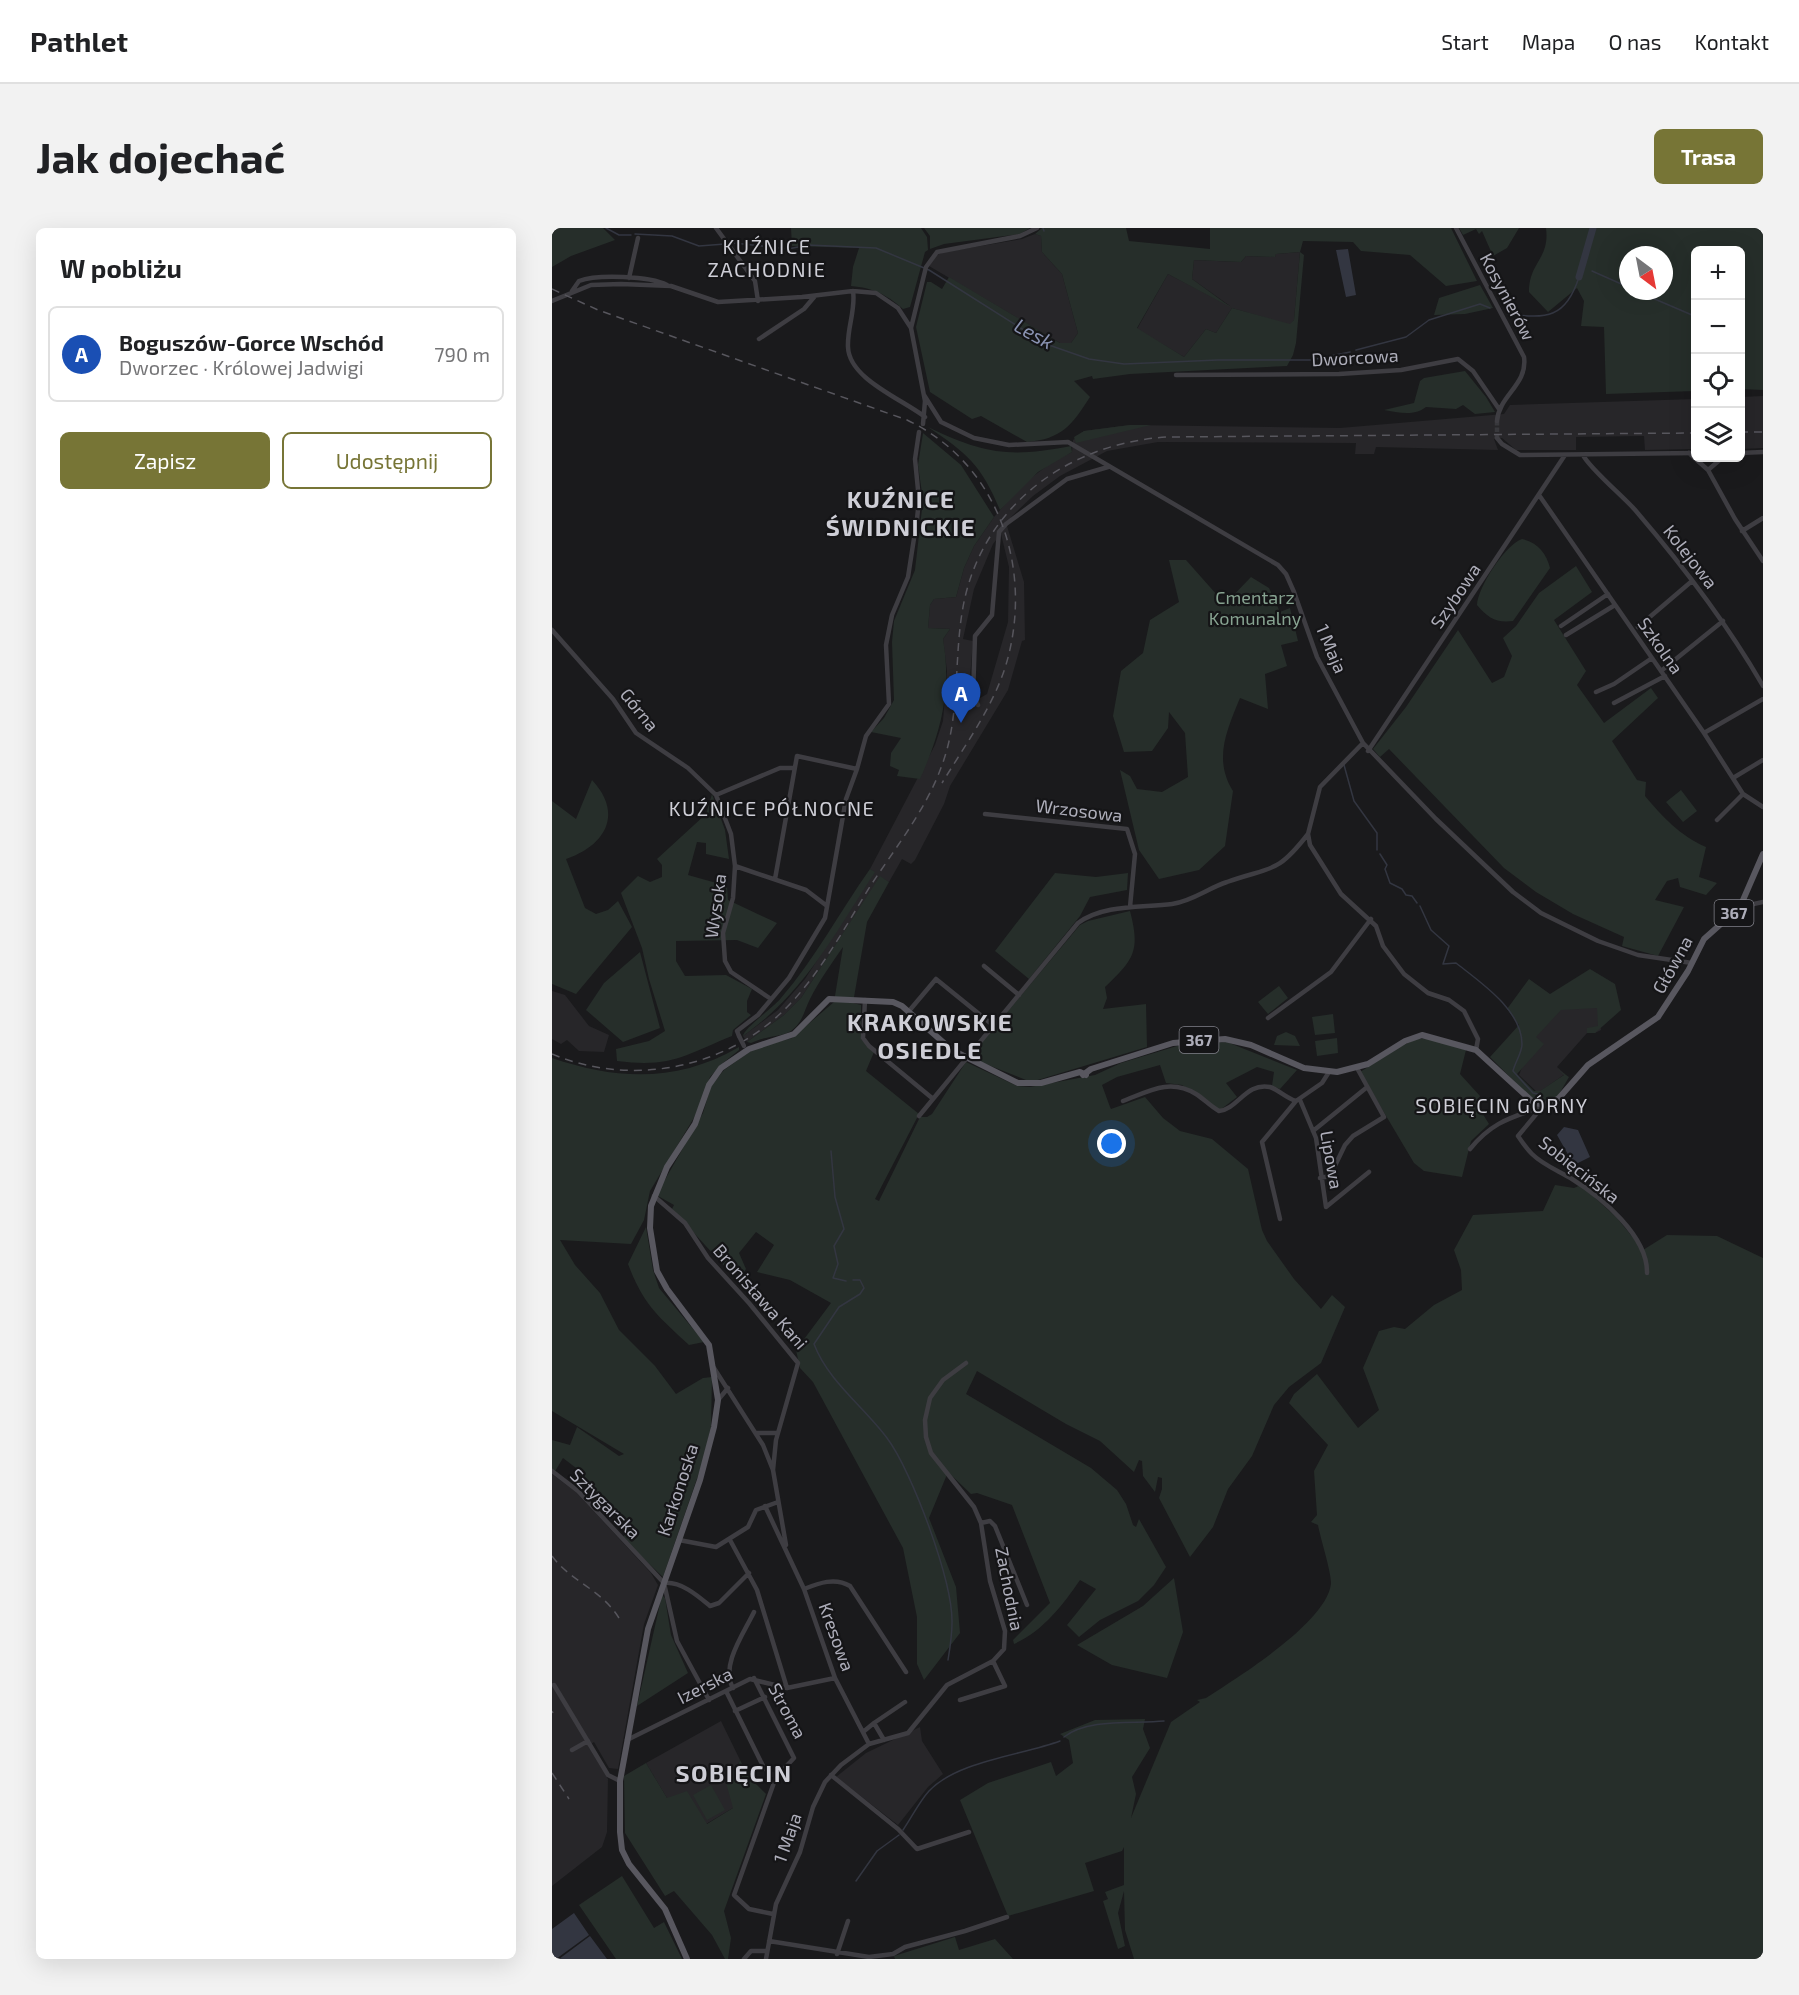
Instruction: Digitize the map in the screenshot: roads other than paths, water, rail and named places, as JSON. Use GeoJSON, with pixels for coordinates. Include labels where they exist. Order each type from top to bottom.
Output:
{"type":"FeatureCollection","features":[{"type":"Feature","properties":{"kind":"main road","name":"Główna"},"geometry":{"type":"LineString","coordinates":[[1544,1106],[1558,1098],[1588,1065],[1643,1029],[1666,1008],[1710,931],[1740,907],[1763,854]]}},
{"type":"Feature","properties":{"kind":"main road","name":"Karkonoska"},"geometry":{"type":"LineString","coordinates":[[687,1959],[665,1909],[629,1864],[622,1850],[620,1781],[648,1629],[705,1460],[720,1398],[708,1342],[667,1289],[657,1271],[650,1228],[654,1196],[667,1167],[701,1112],[709,1085],[722,1068],[744,1050],[794,1034],[824,1003],[834,998],[863,1000]]}},
{"type":"Feature","properties":{"kind":"main road"},"geometry":{"type":"LineString","coordinates":[[863,1000],[893,1002],[909,1011],[966,1058]]}},
{"type":"Feature","properties":{"kind":"main road","name":"367"},"geometry":{"type":"LineString","coordinates":[[966,1058],[1024,1084],[1073,1074],[1085,1075],[1094,1068],[1173,1043],[1225,1039],[1251,1045],[1304,1068],[1329,1072],[1357,1068],[1405,1041],[1422,1035],[1476,1050],[1528,1098],[1544,1106]]}},
{"type":"Feature","properties":{"kind":"street"},"geometry":{"type":"LineString","coordinates":[[716,228],[755,281],[758,301]]}},
{"type":"Feature","properties":{"kind":"street"},"geometry":{"type":"LineString","coordinates":[[911,328],[925,269],[931,257],[945,249],[1020,236],[1037,228]]}},
{"type":"Feature","properties":{"kind":"street","name":"Kosynierów"},"geometry":{"type":"LineString","coordinates":[[1456,228],[1524,357],[1524,376],[1498,409]]}},
{"type":"Feature","properties":{"kind":"street"},"geometry":{"type":"LineString","coordinates":[[629,278],[638,238]]}},
{"type":"Feature","properties":{"kind":"street"},"geometry":{"type":"LineString","coordinates":[[571,294],[582,279],[629,278],[654,280],[708,301],[758,301],[853,291],[876,293],[905,311],[915,308]]}},
{"type":"Feature","properties":{"kind":"street"},"geometry":{"type":"LineString","coordinates":[[552,301],[591,285],[670,286]]}},
{"type":"Feature","properties":{"kind":"street"},"geometry":{"type":"LineString","coordinates":[[853,291],[848,349],[855,368],[860,374],[925,418]]}},
{"type":"Feature","properties":{"kind":"street"},"geometry":{"type":"LineString","coordinates":[[759,339],[809,305],[815,296]]}},
{"type":"Feature","properties":{"kind":"street"},"geometry":{"type":"LineString","coordinates":[[898,308],[911,328],[924,395],[923,424]]}},
{"type":"Feature","properties":{"kind":"street","name":"Dworcowa"},"geometry":{"type":"LineString","coordinates":[[1176,375],[1339,374],[1350,371],[1401,370],[1458,359],[1473,371],[1498,409]]}},
{"type":"Feature","properties":{"kind":"street","name":"1 Maja"},"geometry":{"type":"LineString","coordinates":[[924,395],[941,423],[974,438],[1009,445],[1064,441],[1283,569],[1294,592],[1317,657],[1368,751],[1513,892],[1541,913],[1598,941],[1638,955],[1692,963]]}},
{"type":"Feature","properties":{"kind":"street"},"geometry":{"type":"LineString","coordinates":[[1497,421],[1498,409]]}},
{"type":"Feature","properties":{"kind":"street"},"geometry":{"type":"LineString","coordinates":[[744,1050],[737,1031],[758,1015],[789,978],[825,918],[840,825],[866,736],[886,710],[890,700],[886,645],[892,615],[908,577],[917,519],[919,500],[915,459],[919,432]]}},
{"type":"Feature","properties":{"kind":"street"},"geometry":{"type":"LineString","coordinates":[[1497,438],[1510,451],[1520,455],[1691,453]]}},
{"type":"Feature","properties":{"kind":"street"},"geometry":{"type":"LineString","coordinates":[[1745,453],[1763,452]]}},
{"type":"Feature","properties":{"kind":"street","name":"Szybowa"},"geometry":{"type":"LineString","coordinates":[[1368,751],[1565,455]]}},
{"type":"Feature","properties":{"kind":"street","name":"Kolejowa"},"geometry":{"type":"LineString","coordinates":[[1583,455],[1636,511],[1692,581],[1723,621],[1763,686]]}},
{"type":"Feature","properties":{"kind":"street"},"geometry":{"type":"LineString","coordinates":[[1094,472],[1096,459]]}},
{"type":"Feature","properties":{"kind":"street"},"geometry":{"type":"LineString","coordinates":[[1700,462],[1708,470],[1742,531],[1763,561]]}},
{"type":"Feature","properties":{"kind":"street"},"geometry":{"type":"LineString","coordinates":[[1708,470],[1717,462]]}},
{"type":"Feature","properties":{"kind":"street"},"geometry":{"type":"LineString","coordinates":[[978,705],[973,695],[975,636],[992,615],[999,532],[1060,482],[1108,467]]}},
{"type":"Feature","properties":{"kind":"street","name":"Szkolna"},"geometry":{"type":"LineString","coordinates":[[1539,495],[1704,733],[1743,794],[1763,807]]}},
{"type":"Feature","properties":{"kind":"street"},"geometry":{"type":"LineString","coordinates":[[1742,531],[1763,518]]}},
{"type":"Feature","properties":{"kind":"street"},"geometry":{"type":"LineString","coordinates":[[1638,627],[1692,581]]}},
{"type":"Feature","properties":{"kind":"street"},"geometry":{"type":"LineString","coordinates":[[1561,626],[1608,594]]}},
{"type":"Feature","properties":{"kind":"street"},"geometry":{"type":"LineString","coordinates":[[1566,635],[1616,605]]}},
{"type":"Feature","properties":{"kind":"street"},"geometry":{"type":"LineString","coordinates":[[1614,703],[1663,673],[1723,621]]}},
{"type":"Feature","properties":{"kind":"street","name":"Górna"},"geometry":{"type":"LineString","coordinates":[[552,630],[613,699],[636,733],[688,768],[716,795]]}},
{"type":"Feature","properties":{"kind":"street"},"geometry":{"type":"LineString","coordinates":[[1596,692],[1614,684],[1652,658]]}},
{"type":"Feature","properties":{"kind":"street"},"geometry":{"type":"LineString","coordinates":[[1704,733],[1763,699]]}},
{"type":"Feature","properties":{"kind":"street"},"geometry":{"type":"LineString","coordinates":[[920,1116],[932,1098],[1078,923],[1093,915],[1130,907],[1189,900],[1226,882],[1256,875],[1280,865],[1308,834],[1320,787],[1363,743]]}},
{"type":"Feature","properties":{"kind":"street"},"geometry":{"type":"LineString","coordinates":[[775,879],[797,756],[857,769]]}},
{"type":"Feature","properties":{"kind":"street"},"geometry":{"type":"LineString","coordinates":[[1733,778],[1763,760]]}},
{"type":"Feature","properties":{"kind":"street"},"geometry":{"type":"LineString","coordinates":[[716,795],[780,768],[794,768]]}},
{"type":"Feature","properties":{"kind":"street"},"geometry":{"type":"LineString","coordinates":[[1718,820],[1743,794]]}},
{"type":"Feature","properties":{"kind":"street","name":"Wysoka"},"geometry":{"type":"LineString","coordinates":[[716,795],[729,828],[735,866],[733,898],[723,933],[725,961],[731,972],[771,999]]}},
{"type":"Feature","properties":{"kind":"street","name":"Wrzosowa"},"geometry":{"type":"LineString","coordinates":[[985,814],[1127,829],[1134,854],[1130,907]]}},
{"type":"Feature","properties":{"kind":"street"},"geometry":{"type":"LineString","coordinates":[[1308,834],[1310,845],[1341,894],[1371,919],[1383,946],[1404,974],[1428,993],[1449,1000],[1464,1011],[1478,1039],[1476,1050]]}},
{"type":"Feature","properties":{"kind":"street"},"geometry":{"type":"LineString","coordinates":[[1301,843],[1310,845]]}},
{"type":"Feature","properties":{"kind":"street"},"geometry":{"type":"LineString","coordinates":[[735,866],[806,890],[827,906]]}},
{"type":"Feature","properties":{"kind":"street"},"geometry":{"type":"LineString","coordinates":[[1740,907],[1763,902]]}},
{"type":"Feature","properties":{"kind":"street"},"geometry":{"type":"LineString","coordinates":[[1268,1018],[1330,972],[1371,919]]}},
{"type":"Feature","properties":{"kind":"street"},"geometry":{"type":"LineString","coordinates":[[984,966],[1019,995]]}},
{"type":"Feature","properties":{"kind":"street"},"geometry":{"type":"LineString","coordinates":[[909,1011],[936,978],[994,1026]]}},
{"type":"Feature","properties":{"kind":"street"},"geometry":{"type":"LineString","coordinates":[[863,1000],[863,1038],[869,1046],[932,1098]]}},
{"type":"Feature","properties":{"kind":"street"},"geometry":{"type":"LineString","coordinates":[[1320,1178],[1330,1176],[1345,1145],[1353,1136],[1384,1117],[1357,1068]]}},
{"type":"Feature","properties":{"kind":"street"},"geometry":{"type":"LineString","coordinates":[[1280,1219],[1269,1163],[1262,1146],[1264,1137],[1298,1100],[1322,1083],[1329,1072]]}},
{"type":"Feature","properties":{"kind":"street"},"geometry":{"type":"LineString","coordinates":[[1124,1101],[1173,1084],[1194,1092],[1219,1111],[1226,1110],[1249,1091],[1261,1087],[1273,1088],[1298,1100]]}},
{"type":"Feature","properties":{"kind":"street"},"geometry":{"type":"LineString","coordinates":[[1313,1131],[1366,1088]]}},
{"type":"Feature","properties":{"kind":"street","name":"Lipowa"},"geometry":{"type":"LineString","coordinates":[[1298,1100],[1313,1131],[1326,1207],[1368,1172]]}},
{"type":"Feature","properties":{"kind":"street","name":"Sobięcińska"},"geometry":{"type":"LineString","coordinates":[[1470,1149],[1493,1127],[1512,1115],[1544,1106]]}},
{"type":"Feature","properties":{"kind":"street","name":"Sobięcińska"},"geometry":{"type":"LineString","coordinates":[[1544,1106],[1518,1136],[1532,1154],[1574,1180],[1622,1221],[1640,1243],[1647,1263],[1647,1273]]}},
{"type":"Feature","properties":{"kind":"street"},"geometry":{"type":"LineString","coordinates":[[1525,1112],[1529,1123]]}},
{"type":"Feature","properties":{"kind":"street","name":"Bronisława Kani"},"geometry":{"type":"LineString","coordinates":[[654,1196],[679,1218],[720,1274],[749,1303],[798,1363],[778,1433],[773,1470]]}},
{"type":"Feature","properties":{"kind":"street","name":"Zachodnia"},"geometry":{"type":"LineString","coordinates":[[966,1363],[938,1385],[928,1405],[926,1437],[931,1453],[974,1508],[981,1523],[990,1581],[1005,1631],[1004,1649],[993,1661]]}},
{"type":"Feature","properties":{"kind":"street"},"geometry":{"type":"LineString","coordinates":[[714,1368],[757,1432],[773,1470],[787,1550]]}},
{"type":"Feature","properties":{"kind":"street"},"geometry":{"type":"LineString","coordinates":[[720,1398],[728,1388]]}},
{"type":"Feature","properties":{"kind":"street"},"geometry":{"type":"LineString","coordinates":[[720,1398],[735,1400]]}},
{"type":"Feature","properties":{"kind":"street"},"geometry":{"type":"LineString","coordinates":[[757,1432],[778,1433]]}},
{"type":"Feature","properties":{"kind":"street","name":"Sztygarska"},"geometry":{"type":"LineString","coordinates":[[552,1471],[578,1491],[664,1583]]}},
{"type":"Feature","properties":{"kind":"street"},"geometry":{"type":"LineString","coordinates":[[679,1540],[708,1547],[716,1546],[748,1527],[756,1510],[778,1504]]}},
{"type":"Feature","properties":{"kind":"street"},"geometry":{"type":"LineString","coordinates":[[765,1506],[787,1550]]}},
{"type":"Feature","properties":{"kind":"street","name":"Zachodnia"},"geometry":{"type":"LineString","coordinates":[[981,1523],[990,1521],[995,1526],[1027,1605]]}},
{"type":"Feature","properties":{"kind":"street"},"geometry":{"type":"LineString","coordinates":[[729,1540],[749,1574],[765,1613],[787,1688]]}},
{"type":"Feature","properties":{"kind":"street","name":"Kresowa"},"geometry":{"type":"LineString","coordinates":[[787,1550],[804,1589],[835,1678],[868,1744]]}},
{"type":"Feature","properties":{"kind":"street"},"geometry":{"type":"LineString","coordinates":[[709,1700],[677,1641],[664,1583],[673,1583],[691,1591],[710,1606],[719,1603],[749,1574]]}},
{"type":"Feature","properties":{"kind":"street"},"geometry":{"type":"LineString","coordinates":[[804,1589],[834,1582],[850,1586],[906,1672]]}},
{"type":"Feature","properties":{"kind":"street"},"geometry":{"type":"LineString","coordinates":[[733,1688],[727,1678],[729,1666],[754,1612]]}},
{"type":"Feature","properties":{"kind":"street"},"geometry":{"type":"LineString","coordinates":[[868,1744],[900,1737],[914,1728],[947,1685],[993,1661],[1005,1686],[960,1700]]}},
{"type":"Feature","properties":{"kind":"street","name":"Izerska"},"geometry":{"type":"LineString","coordinates":[[627,1740],[754,1678],[787,1688],[835,1678]]}},
{"type":"Feature","properties":{"kind":"street","name":"Stroma"},"geometry":{"type":"LineString","coordinates":[[754,1678],[794,1758],[776,1777]]}},
{"type":"Feature","properties":{"kind":"street"},"geometry":{"type":"LineString","coordinates":[[554,1684],[608,1775],[620,1781]]}},
{"type":"Feature","properties":{"kind":"street"},"geometry":{"type":"LineString","coordinates":[[726,1691],[764,1768],[776,1777],[734,1895],[749,1909],[773,1914]]}},
{"type":"Feature","properties":{"kind":"street"},"geometry":{"type":"LineString","coordinates":[[735,1711],[765,1697]]}},
{"type":"Feature","properties":{"kind":"street"},"geometry":{"type":"LineString","coordinates":[[862,1732],[905,1702]]}},
{"type":"Feature","properties":{"kind":"street"},"geometry":{"type":"LineString","coordinates":[[581,1726],[588,1722]]}},
{"type":"Feature","properties":{"kind":"street"},"geometry":{"type":"LineString","coordinates":[[874,1724],[884,1740]]}},
{"type":"Feature","properties":{"kind":"street"},"geometry":{"type":"LineString","coordinates":[[572,1750],[588,1741]]}},
{"type":"Feature","properties":{"kind":"street","name":"1 Maja"},"geometry":{"type":"LineString","coordinates":[[766,1959],[773,1914],[781,1890],[800,1852],[813,1807],[831,1775],[868,1744]]}},
{"type":"Feature","properties":{"kind":"street"},"geometry":{"type":"LineString","coordinates":[[831,1775],[898,1828],[917,1849],[969,1832]]}},
{"type":"Feature","properties":{"kind":"street"},"geometry":{"type":"LineString","coordinates":[[769,1941],[858,1957],[893,1954],[905,1947],[965,1932],[1007,1917]]}},
{"type":"Feature","properties":{"kind":"street"},"geometry":{"type":"LineString","coordinates":[[837,1954],[848,1921]]}},
{"type":"Feature","properties":{"kind":"street"},"geometry":{"type":"LineString","coordinates":[[744,1959],[751,1951],[766,1951]]}},
{"type":"Feature","properties":{"kind":"waterway","name":"Lesk"},"geometry":{"type":"LineString","coordinates":[[606,228],[619,235],[631,235]]}},
{"type":"Feature","properties":{"kind":"waterway","name":"Lesk"},"geometry":{"type":"LineString","coordinates":[[1579,277],[1593,228]]}},
{"type":"Feature","properties":{"kind":"waterway","name":"Lesk"},"geometry":{"type":"LineString","coordinates":[[635,234],[672,236],[699,246],[725,244]]}},
{"type":"Feature","properties":{"kind":"waterway","name":"Lesk"},"geometry":{"type":"LineString","coordinates":[[734,243],[788,249],[808,245],[876,248],[929,270],[1046,344],[1089,359],[1124,364],[1218,360],[1311,360],[1350,352]]}},
{"type":"Feature","properties":{"kind":"waterway"},"geometry":{"type":"LineString","coordinates":[[1592,271],[1619,283]]}},
{"type":"Feature","properties":{"kind":"waterway","name":"Lesk"},"geometry":{"type":"LineString","coordinates":[[1508,314],[1534,316],[1553,313],[1568,301],[1579,277]]}},
{"type":"Feature","properties":{"kind":"waterway"},"geometry":{"type":"LineString","coordinates":[[1657,300],[1691,315]]}},
{"type":"Feature","properties":{"kind":"waterway","name":"Lesk"},"geometry":{"type":"LineString","coordinates":[[1356,350],[1406,337],[1429,320],[1480,304],[1490,308]]}},
{"type":"Feature","properties":{"kind":"waterway"},"geometry":{"type":"LineString","coordinates":[[1344,765],[1354,801],[1377,833],[1377,850]]}},
{"type":"Feature","properties":{"kind":"waterway"},"geometry":{"type":"LineString","coordinates":[[1380,854],[1387,865],[1385,869],[1390,883],[1402,889],[1406,895],[1412,896],[1417,903]]}},
{"type":"Feature","properties":{"kind":"waterway"},"geometry":{"type":"LineString","coordinates":[[1420,906],[1431,930],[1449,946],[1443,964],[1456,963],[1498,998],[1515,1020],[1522,1044],[1513,1071],[1533,1093],[1542,1095]]}},
{"type":"Feature","properties":{"kind":"waterway"},"geometry":{"type":"LineString","coordinates":[[831,1151],[835,1197],[844,1229],[834,1246],[838,1264],[833,1278],[846,1281]]}},
{"type":"Feature","properties":{"kind":"waterway"},"geometry":{"type":"LineString","coordinates":[[853,1280],[860,1280],[864,1288],[860,1294],[839,1307],[814,1344],[837,1382],[887,1438],[919,1500],[946,1581],[951,1605],[952,1628],[948,1660]]}},
{"type":"Feature","properties":{"kind":"waterway"},"geometry":{"type":"LineString","coordinates":[[1064,1737],[1074,1731],[1098,1724],[1164,1721]]}},
{"type":"Feature","properties":{"kind":"waterway"},"geometry":{"type":"LineString","coordinates":[[903,1830],[925,1795],[956,1772],[1060,1741]]}},
{"type":"Feature","properties":{"kind":"waterway"},"geometry":{"type":"LineString","coordinates":[[856,1881],[877,1851],[899,1835]]}},
{"type":"Feature","properties":{"kind":"tunnel"},"geometry":{"type":"LineString","coordinates":[[1497,421],[1497,438]]}},
{"type":"Feature","properties":{"kind":"railway"},"geometry":{"type":"LineString","coordinates":[[552,289],[598,310],[907,420],[939,439],[966,464],[987,492],[1002,524],[1012,559],[1015,595],[1013,632],[1005,668],[993,698],[942,783]]}},
{"type":"Feature","properties":{"kind":"railway"},"geometry":{"type":"LineString","coordinates":[[1745,432],[1763,432]]}},
{"type":"Feature","properties":{"kind":"railway"},"geometry":{"type":"LineString","coordinates":[[552,1054],[583,1064],[615,1070],[647,1070],[679,1066],[710,1057],[739,1044],[766,1026],[790,1004],[824,962],[910,827],[936,781],[952,728],[962,613],[971,576],[987,542],[1007,513],[1033,488],[1062,468],[1095,452],[1130,442],[1167,437],[1691,433]]}},
{"type":"Feature","properties":{"kind":"railway"},"geometry":{"type":"LineString","coordinates":[[552,1556],[559,1565],[595,1592],[619,1618]]}},
{"type":"Feature","properties":{"kind":"railway"},"geometry":{"type":"LineString","coordinates":[[552,1773],[569,1799]]}},
{"type":"Feature","properties":{"kind":"place","name":"Boguszów-Gorce Wschód"},"geometry":{"type":"Point","coordinates":[961,723]}},
{"type":"Feature","properties":{"kind":"district","name":"KUŹNICE ZACHODNIE"},"geometry":{"type":"Point","coordinates":[767,258]}},
{"type":"Feature","properties":{"kind":"district","name":"KUŹNICE ŚWIDNICKIE"},"geometry":{"type":"Point","coordinates":[901,514]}},
{"type":"Feature","properties":{"kind":"district","name":"KUŹNICE PÓŁNOCNE"},"geometry":{"type":"Point","coordinates":[772,809]}},
{"type":"Feature","properties":{"kind":"district","name":"KRAKOWSKIE OSIEDLE"},"geometry":{"type":"Point","coordinates":[930,1037]}},
{"type":"Feature","properties":{"kind":"district","name":"SOBIĘCIN GÓRNY"},"geometry":{"type":"Point","coordinates":[1502,1106]}},
{"type":"Feature","properties":{"kind":"district","name":"SOBIĘCIN"},"geometry":{"type":"Point","coordinates":[734,1774]}},
{"type":"Feature","properties":{"kind":"park label","name":"Cmentarz Komunalny"},"geometry":{"type":"Point","coordinates":[1255,608]}}]}
